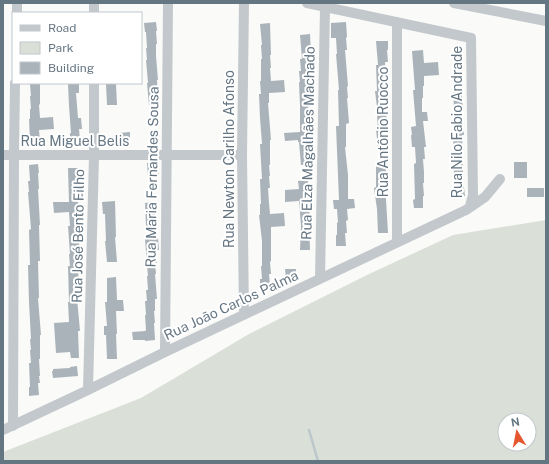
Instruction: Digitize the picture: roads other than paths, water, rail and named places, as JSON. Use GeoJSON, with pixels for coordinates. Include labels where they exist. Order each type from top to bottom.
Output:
{"type":"FeatureCollection","features":[{"type":"Feature","properties":{"kind":"street","name":"Rua Maria Fernandes Sousa"},"geometry":{"type":"LineString","coordinates":[[165,352],[168,3]]}},
{"type":"Feature","properties":{"kind":"street","name":"Rua Newton Carilho Afonso"},"geometry":{"type":"LineString","coordinates":[[244,3],[242,155],[244,315]]}},
{"type":"Feature","properties":{"kind":"street"},"geometry":{"type":"LineString","coordinates":[[307,3],[398,22]]}},
{"type":"Feature","properties":{"kind":"street"},"geometry":{"type":"LineString","coordinates":[[454,3],[546,21]]}},
{"type":"Feature","properties":{"kind":"street","name":"Rua Elza Magalhães Machado"},"geometry":{"type":"LineString","coordinates":[[320,279],[325,6]]}},
{"type":"Feature","properties":{"kind":"street","name":"Rua Nilo Fabio Andrade"},"geometry":{"type":"LineString","coordinates":[[398,22],[471,38],[473,195],[470,206]]}},
{"type":"Feature","properties":{"kind":"street","name":"Rua Antônio Ruocco"},"geometry":{"type":"LineString","coordinates":[[397,242],[398,22]]}},
{"type":"Feature","properties":{"kind":"street"},"geometry":{"type":"LineString","coordinates":[[13,426],[15,84]]}},
{"type":"Feature","properties":{"kind":"street","name":"Rua José Bento Filho"},"geometry":{"type":"LineString","coordinates":[[88,390],[94,156],[94,84]]}},
{"type":"Feature","properties":{"kind":"street","name":"Rua Miguel Belis"},"geometry":{"type":"LineString","coordinates":[[3,155],[242,155]]}},
{"type":"Feature","properties":{"kind":"street","name":"Rua João Carlos Palma"},"geometry":{"type":"LineString","coordinates":[[3,430],[466,210],[485,197],[500,179]]}},
{"type":"Feature","properties":{"kind":"waterway"},"geometry":{"type":"LineString","coordinates":[[309,430],[318,461]]}}]}
